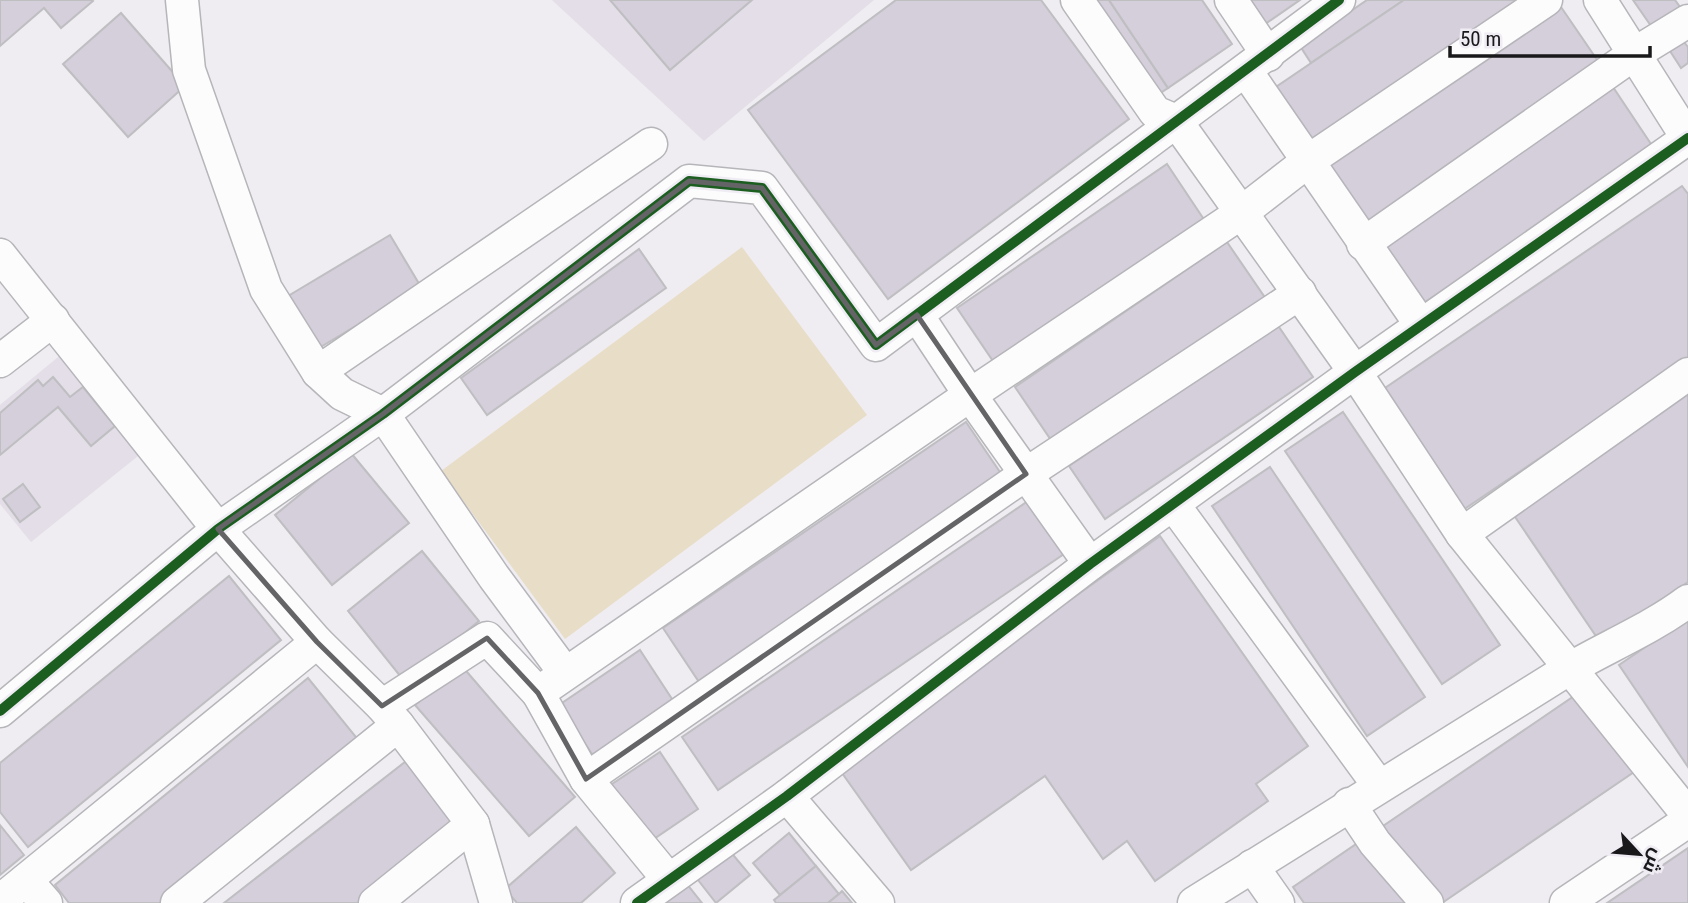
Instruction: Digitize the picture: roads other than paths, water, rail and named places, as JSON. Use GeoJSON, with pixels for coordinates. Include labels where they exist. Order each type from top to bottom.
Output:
{"type":"FeatureCollection","features":[{"type":"Feature","properties":{"kind":"street"},"geometry":{"type":"LineString","coordinates":[[182,0],[189,70],[267,289],[318,372],[342,394],[383,414],[494,577],[565,673]]}},
{"type":"Feature","properties":{"kind":"street"},"geometry":{"type":"LineString","coordinates":[[1077,0],[1155,112],[1176,121],[1355,372],[1462,534],[1688,815]]}},
{"type":"Feature","properties":{"kind":"street"},"geometry":{"type":"LineString","coordinates":[[1231,0],[1257,63],[1308,161],[1421,325]]}},
{"type":"Feature","properties":{"kind":"street"},"geometry":{"type":"LineString","coordinates":[[0,711],[218,529],[383,414],[689,181],[762,188],[876,345],[1339,0]]}},
{"type":"Feature","properties":{"kind":"street"},"geometry":{"type":"LineString","coordinates":[[538,693],[1241,212],[1308,161],[1545,0]]}},
{"type":"Feature","properties":{"kind":"street"},"geometry":{"type":"LineString","coordinates":[[637,903],[787,796],[1090,564],[1355,372],[1688,138],[1600,0]]}},
{"type":"Feature","properties":{"kind":"street"},"geometry":{"type":"LineString","coordinates":[[1363,244],[1634,54],[1688,21]]}},
{"type":"Feature","properties":{"kind":"street"},"geometry":{"type":"LineString","coordinates":[[318,372],[652,144]]}},
{"type":"Feature","properties":{"kind":"street"},"geometry":{"type":"LineString","coordinates":[[0,255],[218,529],[317,642],[390,715],[473,824],[496,903]]}},
{"type":"Feature","properties":{"kind":"street"},"geometry":{"type":"LineString","coordinates":[[586,779],[1026,474],[1300,293]]}},
{"type":"Feature","properties":{"kind":"street"},"geometry":{"type":"LineString","coordinates":[[917,315],[970,395],[1090,564]]}},
{"type":"Feature","properties":{"kind":"street"},"geometry":{"type":"LineString","coordinates":[[0,361],[53,320]]}},
{"type":"Feature","properties":{"kind":"street"},"geometry":{"type":"LineString","coordinates":[[1462,534],[1688,374]]}},
{"type":"Feature","properties":{"kind":"street"},"geometry":{"type":"LineString","coordinates":[[1173,504],[1379,786]]}},
{"type":"Feature","properties":{"kind":"street"},"geometry":{"type":"LineString","coordinates":[[1194,903],[1571,668],[1666,617],[1688,601]]}},
{"type":"Feature","properties":{"kind":"street"},"geometry":{"type":"LineString","coordinates":[[177,903],[390,715],[487,638],[538,693],[586,779],[668,879]]}},
{"type":"Feature","properties":{"kind":"street"},"geometry":{"type":"LineString","coordinates":[[0,901],[36,892],[317,642]]}},
{"type":"Feature","properties":{"kind":"street"},"geometry":{"type":"LineString","coordinates":[[787,796],[878,903]]}},
{"type":"Feature","properties":{"kind":"street"},"geometry":{"type":"LineString","coordinates":[[1349,804],[1374,843],[1427,903]]}},
{"type":"Feature","properties":{"kind":"street"},"geometry":{"type":"LineString","coordinates":[[1566,903],[1688,821]]}},
{"type":"Feature","properties":{"kind":"street"},"geometry":{"type":"LineString","coordinates":[[374,903],[473,824]]}},
{"type":"Feature","properties":{"kind":"street"},"geometry":{"type":"LineString","coordinates":[[1252,866],[1278,903]]}}]}
